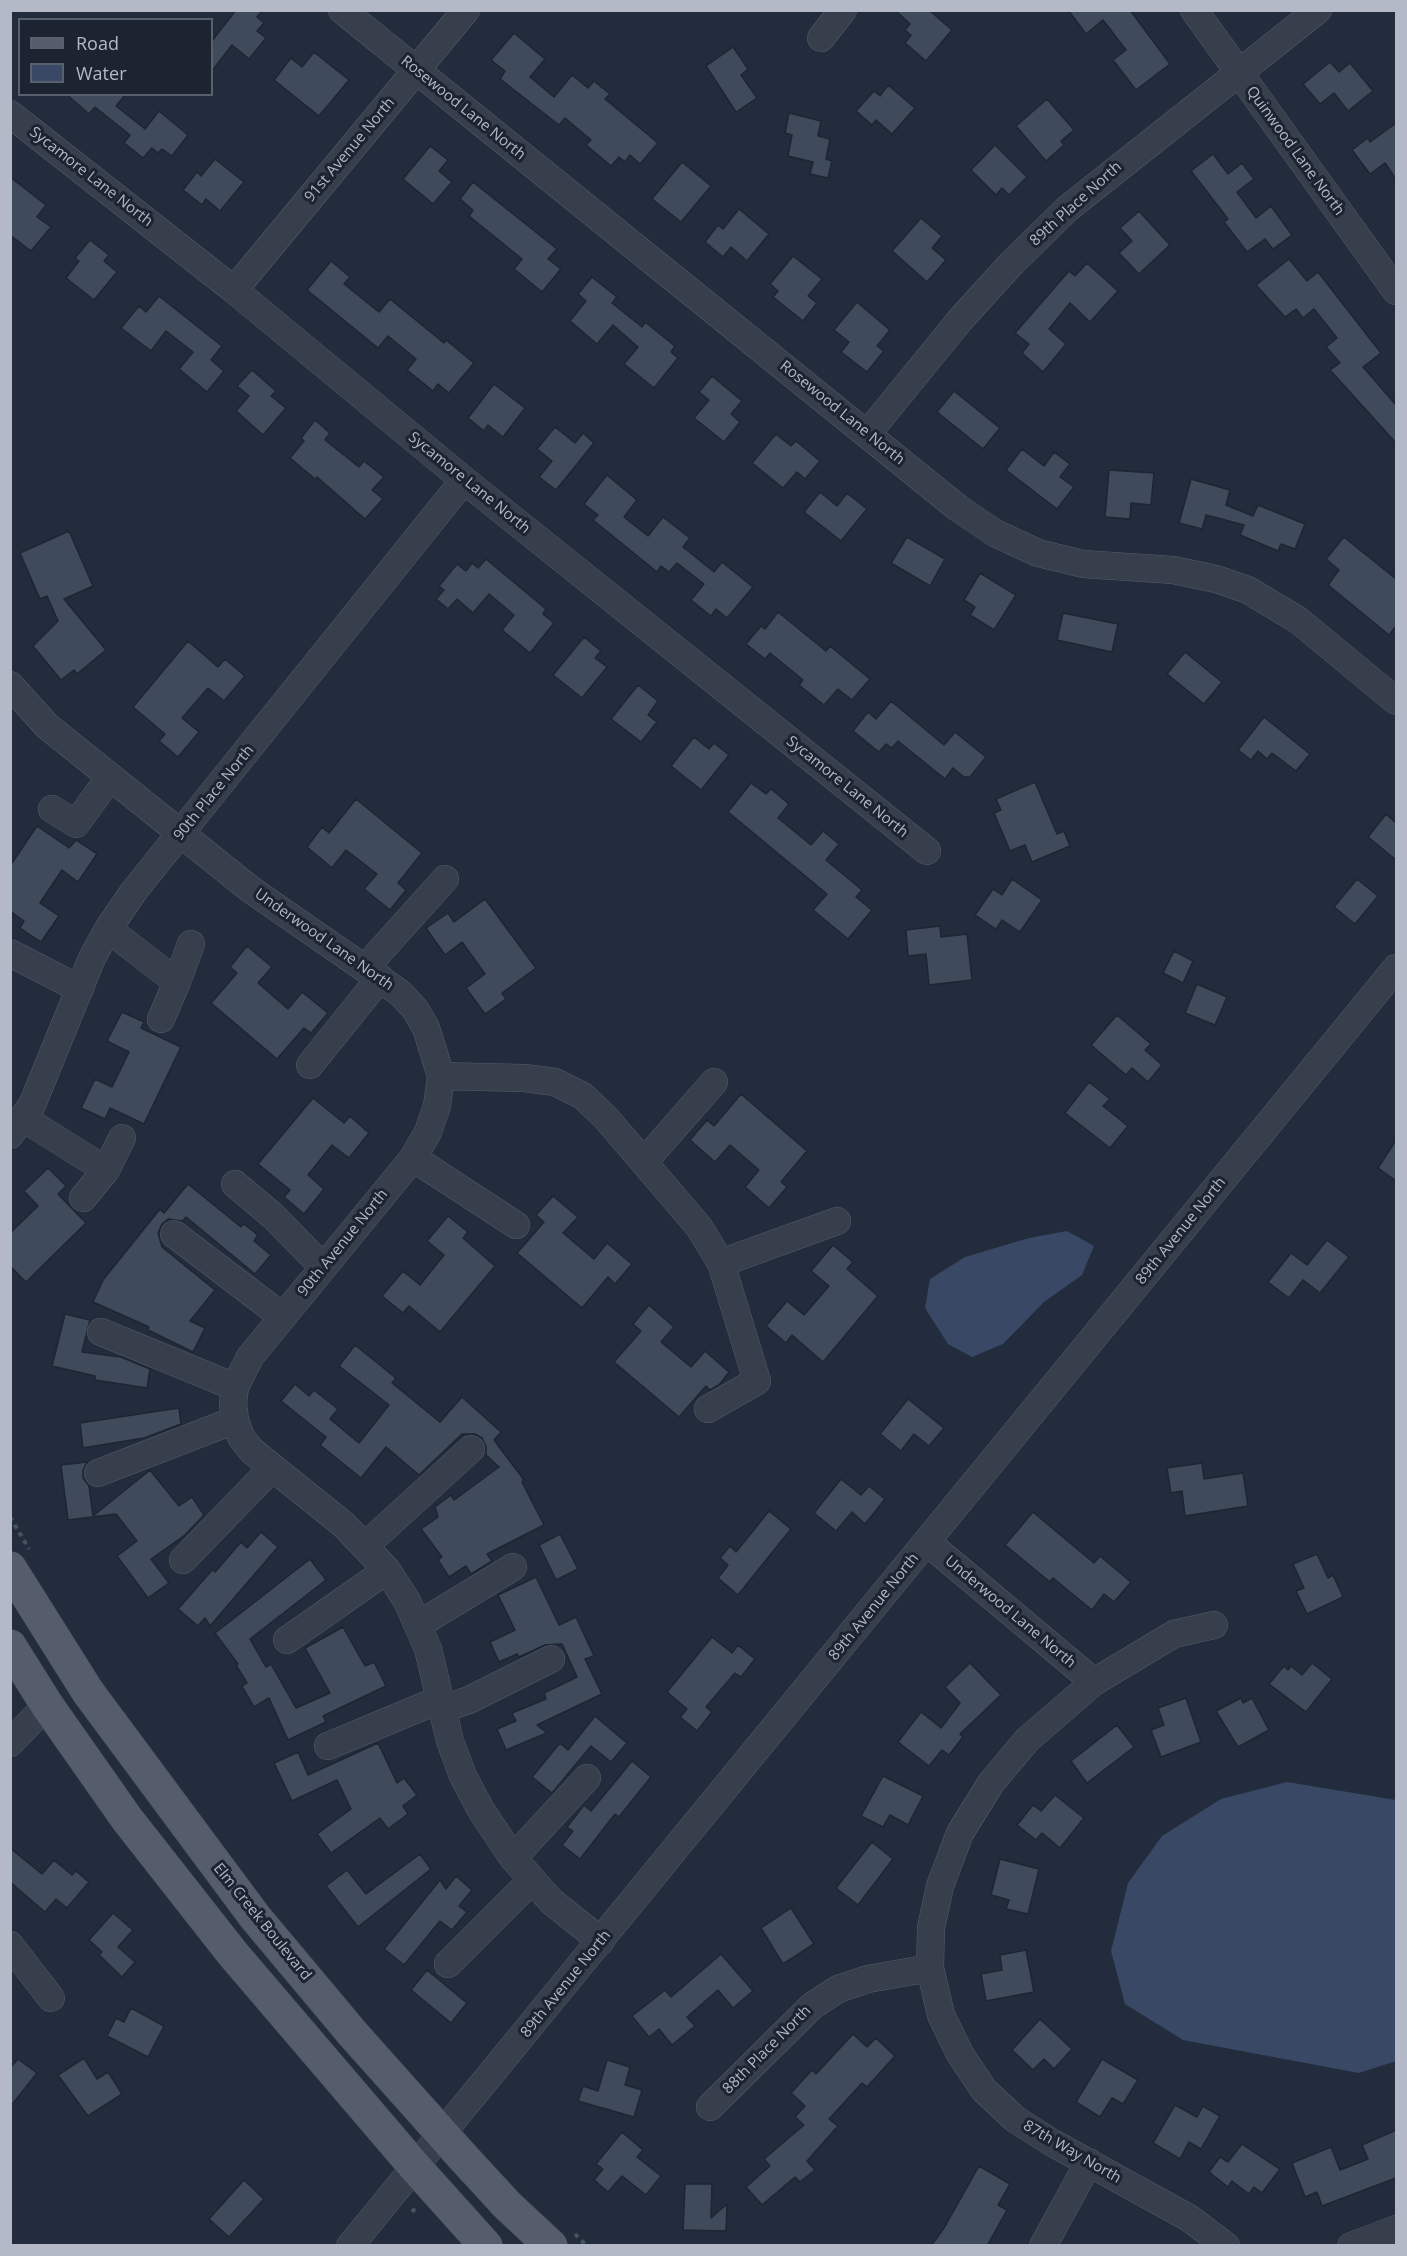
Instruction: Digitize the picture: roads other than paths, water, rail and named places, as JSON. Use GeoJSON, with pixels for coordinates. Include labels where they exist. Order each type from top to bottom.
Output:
{"type":"FeatureCollection","features":[{"type":"Feature","properties":{"kind":"main road","name":"Elm Creek Boulevard"},"geometry":{"type":"LineString","coordinates":[[23,1563],[88,1692],[255,1917],[442,2134],[507,2205],[551,2246]]}},
{"type":"Feature","properties":{"kind":"main road"},"geometry":{"type":"LineString","coordinates":[[10,1646],[46,1705],[127,1819],[233,1954],[415,2167],[486,2246]]}},
{"type":"Feature","properties":{"kind":"street","name":"Rosewood Lane North"},"geometry":{"type":"LineString","coordinates":[[342,10],[958,508],[995,533],[1038,553],[1083,564],[1173,570],[1216,579],[1248,590],[1298,620],[1396,701]]}},
{"type":"Feature","properties":{"kind":"street","name":"91st Avenue North"},"geometry":{"type":"LineString","coordinates":[[234,290],[466,10]]}},
{"type":"Feature","properties":{"kind":"street"},"geometry":{"type":"LineString","coordinates":[[821,38],[843,10]]}},
{"type":"Feature","properties":{"kind":"street","name":"Quinwood Lane North"},"geometry":{"type":"LineString","coordinates":[[1194,10],[1396,291]]}},
{"type":"Feature","properties":{"kind":"street","name":"89th Place North"},"geometry":{"type":"LineString","coordinates":[[868,433],[960,320],[1038,236],[1095,185],[1318,10]]}},
{"type":"Feature","properties":{"kind":"street","name":"Sycamore Lane North"},"geometry":{"type":"LineString","coordinates":[[10,114],[234,290],[464,480],[927,851]]}},
{"type":"Feature","properties":{"kind":"street","name":"90th Place North"},"geometry":{"type":"LineString","coordinates":[[16,1127],[49,1068],[80,989],[108,929],[181,834],[464,480]]}},
{"type":"Feature","properties":{"kind":"street","name":"Underwood Lane North"},"geometry":{"type":"LineString","coordinates":[[10,685],[47,726],[181,834],[250,889],[372,973],[415,1009],[426,1028],[441,1076]]}},
{"type":"Feature","properties":{"kind":"street"},"geometry":{"type":"LineString","coordinates":[[52,809],[76,824],[110,777]]}},
{"type":"Feature","properties":{"kind":"street"},"geometry":{"type":"LineString","coordinates":[[310,1065],[372,973],[445,879]]}},
{"type":"Feature","properties":{"kind":"street"},"geometry":{"type":"LineString","coordinates":[[108,929],[177,982]]}},
{"type":"Feature","properties":{"kind":"street"},"geometry":{"type":"LineString","coordinates":[[161,1019],[191,944]]}},
{"type":"Feature","properties":{"kind":"street"},"geometry":{"type":"LineString","coordinates":[[10,953],[80,989]]}},
{"type":"Feature","properties":{"kind":"street","name":"89th Avenue North"},"geometry":{"type":"LineString","coordinates":[[350,2246],[1396,968]]}},
{"type":"Feature","properties":{"kind":"street"},"geometry":{"type":"LineString","coordinates":[[441,1076],[524,1078],[555,1082],[583,1096],[606,1118],[699,1227],[721,1263],[757,1381],[708,1409]]}},
{"type":"Feature","properties":{"kind":"street","name":"90th Avenue North"},"geometry":{"type":"LineString","coordinates":[[234,1404],[250,1358],[413,1158],[434,1114],[441,1076]]}},
{"type":"Feature","properties":{"kind":"street"},"geometry":{"type":"LineString","coordinates":[[644,1162],[714,1082]]}},
{"type":"Feature","properties":{"kind":"street"},"geometry":{"type":"LineString","coordinates":[[16,1127],[106,1170]]}},
{"type":"Feature","properties":{"kind":"street"},"geometry":{"type":"LineString","coordinates":[[83,1198],[106,1170],[122,1138]]}},
{"type":"Feature","properties":{"kind":"street"},"geometry":{"type":"LineString","coordinates":[[413,1158],[516,1225]]}},
{"type":"Feature","properties":{"kind":"street"},"geometry":{"type":"LineString","coordinates":[[235,1184],[273,1216],[323,1267]]}},
{"type":"Feature","properties":{"kind":"street"},"geometry":{"type":"LineString","coordinates":[[721,1263],[837,1221]]}},
{"type":"Feature","properties":{"kind":"street"},"geometry":{"type":"LineString","coordinates":[[174,1234],[283,1317]]}},
{"type":"Feature","properties":{"kind":"street"},"geometry":{"type":"LineString","coordinates":[[101,1332],[234,1404],[241,1437],[251,1450],[271,1469],[345,1525],[387,1570],[418,1625],[428,1649],[463,1776],[495,1834],[551,1901],[601,1941]]}},
{"type":"Feature","properties":{"kind":"street"},"geometry":{"type":"LineString","coordinates":[[98,1473],[234,1404]]}},
{"type":"Feature","properties":{"kind":"street"},"geometry":{"type":"LineString","coordinates":[[366,1545],[471,1449]]}},
{"type":"Feature","properties":{"kind":"street"},"geometry":{"type":"LineString","coordinates":[[183,1560],[271,1469]]}},
{"type":"Feature","properties":{"kind":"street","name":"Underwood Lane North"},"geometry":{"type":"LineString","coordinates":[[927,1542],[1094,1682]]}},
{"type":"Feature","properties":{"kind":"street"},"geometry":{"type":"LineString","coordinates":[[418,1625],[513,1567]]}},
{"type":"Feature","properties":{"kind":"street"},"geometry":{"type":"LineString","coordinates":[[287,1640],[387,1570]]}},
{"type":"Feature","properties":{"kind":"street","name":"87th Way North"},"geometry":{"type":"LineString","coordinates":[[1214,1625],[1174,1634],[1094,1682],[1027,1740],[991,1783],[960,1833],[939,1886],[931,1928],[930,1968],[941,2015],[960,2054],[984,2090],[1015,2119],[1189,2218],[1226,2246]]}},
{"type":"Feature","properties":{"kind":"street"},"geometry":{"type":"LineString","coordinates":[[328,1746],[442,1704],[469,1700],[551,1659]]}},
{"type":"Feature","properties":{"kind":"street"},"geometry":{"type":"LineString","coordinates":[[10,1743],[46,1705]]}},
{"type":"Feature","properties":{"kind":"street"},"geometry":{"type":"LineString","coordinates":[[513,1858],[587,1778]]}},
{"type":"Feature","properties":{"kind":"street"},"geometry":{"type":"LineString","coordinates":[[448,1964],[532,1880]]}},
{"type":"Feature","properties":{"kind":"street"},"geometry":{"type":"LineString","coordinates":[[10,1945],[51,1998]]}},
{"type":"Feature","properties":{"kind":"street","name":"88th Place North"},"geometry":{"type":"LineString","coordinates":[[710,2107],[791,2025],[829,1995],[868,1979],[930,1968]]}},
{"type":"Feature","properties":{"kind":"street"},"geometry":{"type":"LineString","coordinates":[[1043,2246],[1089,2163]]}},
{"type":"Feature","properties":{"kind":"street"},"geometry":{"type":"LineString","coordinates":[[1351,2246],[1396,2229]]}},
{"type":"Feature","properties":{"kind":"water"},"geometry":{"type":"Polygon","coordinates":[[[1067,1231],[1094,1246],[1082,1275],[1044,1302],[1003,1344],[972,1357],[948,1344],[925,1308],[930,1279],[965,1257],[1029,1238],[1067,1231]]]}},
{"type":"Feature","properties":{"kind":"water"},"geometry":{"type":"Polygon","coordinates":[[[1287,1782],[1396,1800],[1396,2061],[1359,2073],[1183,2040],[1125,2004],[1111,1951],[1128,1883],[1162,1836],[1221,1799],[1287,1782]]]}}]}
